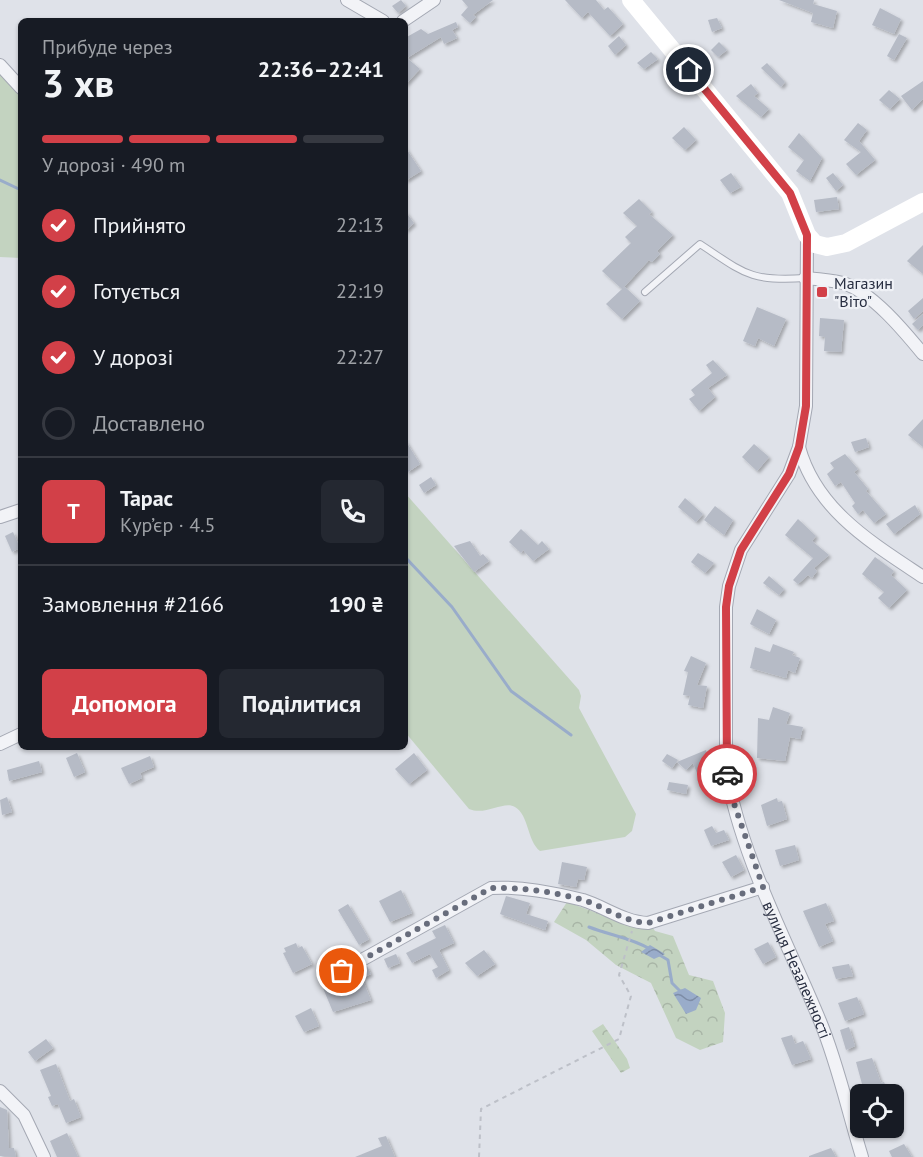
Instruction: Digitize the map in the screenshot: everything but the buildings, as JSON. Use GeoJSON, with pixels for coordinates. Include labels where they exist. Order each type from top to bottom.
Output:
{"type":"FeatureCollection","features":[{"type":"Feature","properties":{"kind":"street"},"geometry":{"type":"LineString","coordinates":[[347,0],[378,18]]}},
{"type":"Feature","properties":{"kind":"street"},"geometry":{"type":"LineString","coordinates":[[407,18],[434,0]]}},
{"type":"Feature","properties":{"kind":"street","name":"вулиця Незалежності"},"geometry":{"type":"LineString","coordinates":[[631,0],[790,193],[807,235],[806,406],[799,447],[789,474],[741,550],[729,586],[726,607],[726,769],[730,792],[763,887],[822,1024],[862,1157]]}},
{"type":"Feature","properties":{"kind":"street"},"geometry":{"type":"LineString","coordinates":[[0,65],[18,85]]}},
{"type":"Feature","properties":{"kind":"street"},"geometry":{"type":"LineString","coordinates":[[807,235],[815,244],[827,247],[846,243],[923,202]]}},
{"type":"Feature","properties":{"kind":"street"},"geometry":{"type":"LineString","coordinates":[[805,278],[843,283],[854,289],[890,315],[923,354]]}},
{"type":"Feature","properties":{"kind":"street"},"geometry":{"type":"LineString","coordinates":[[799,447],[810,477],[830,506],[863,537],[923,576]]}},
{"type":"Feature","properties":{"kind":"street"},"geometry":{"type":"LineString","coordinates":[[0,517],[18,511]]}},
{"type":"Feature","properties":{"kind":"street"},"geometry":{"type":"LineString","coordinates":[[0,744],[18,735]]}},
{"type":"Feature","properties":{"kind":"street"},"geometry":{"type":"LineString","coordinates":[[342,971],[491,888],[511,887],[584,901],[635,923],[648,923],[763,887]]}},
{"type":"Feature","properties":{"kind":"street"},"geometry":{"type":"LineString","coordinates":[[0,1091],[24,1115],[44,1157]]}},
{"type":"Feature","properties":{"kind":"lane"},"geometry":{"type":"LineString","coordinates":[[645,292],[700,243],[754,278],[779,280],[805,278]]}},
{"type":"Feature","properties":{"kind":"path"},"geometry":{"type":"LineString","coordinates":[[479,1157],[481,1109],[619,1039],[632,996],[619,975],[635,923]]}},
{"type":"Feature","properties":{"kind":"green space"},"geometry":{"type":"Polygon","coordinates":[[[0,65],[18,85],[18,258],[0,257],[0,65]]]}},
{"type":"Feature","properties":{"kind":"green space"},"geometry":{"type":"Polygon","coordinates":[[[408,496],[579,690],[581,696],[579,708],[636,814],[632,831],[625,837],[540,851],[533,841],[523,816],[515,807],[506,805],[482,811],[469,809],[408,736],[408,496]]]}},
{"type":"Feature","properties":{"kind":"green space"},"geometry":{"type":"Polygon","coordinates":[[[567,902],[619,921],[645,917],[655,931],[673,936],[689,975],[713,981],[725,1013],[723,1042],[700,1050],[676,1038],[651,983],[616,965],[586,940],[554,922],[567,902]]]}},
{"type":"Feature","properties":{"kind":"green space"},"geometry":{"type":"Polygon","coordinates":[[[603,1024],[627,1059],[630,1068],[621,1073],[592,1031],[603,1024]]]}},
{"type":"Feature","properties":{"kind":"water"},"geometry":{"type":"Polygon","coordinates":[[[650,945],[665,954],[654,959],[641,952],[650,945]]]}},
{"type":"Feature","properties":{"kind":"water"},"geometry":{"type":"Polygon","coordinates":[[[685,988],[701,998],[696,1010],[686,1014],[673,993],[685,988]]]}},
{"type":"Feature","properties":{"kind":"waterway"},"geometry":{"type":"LineString","coordinates":[[0,180],[18,189]]}},
{"type":"Feature","properties":{"kind":"waterway"},"geometry":{"type":"LineString","coordinates":[[408,560],[452,607],[511,691],[571,735]]}},
{"type":"Feature","properties":{"kind":"waterway"},"geometry":{"type":"LineString","coordinates":[[589,927],[636,942],[650,949]]}},
{"type":"Feature","properties":{"kind":"waterway"},"geometry":{"type":"LineString","coordinates":[[658,954],[668,960],[672,983],[681,992]]}},
{"type":"Feature","properties":{"kind":"way so far"},"geometry":{"type":"LineString","coordinates":[[342,971],[491,888],[511,887],[584,901],[635,923],[648,923],[763,887],[730,792],[727,774]]}},
{"type":"Feature","properties":{"kind":"place","name":"Магазин \"Віто\""},"geometry":{"type":"Point","coordinates":[822,292]}},
{"type":"Feature","properties":{"kind":"route"},"geometry":{"type":"LineString","coordinates":[[689,70],[790,193],[807,235],[806,406],[799,447],[789,474],[741,550],[729,586],[726,607],[727,774]]}}]}
